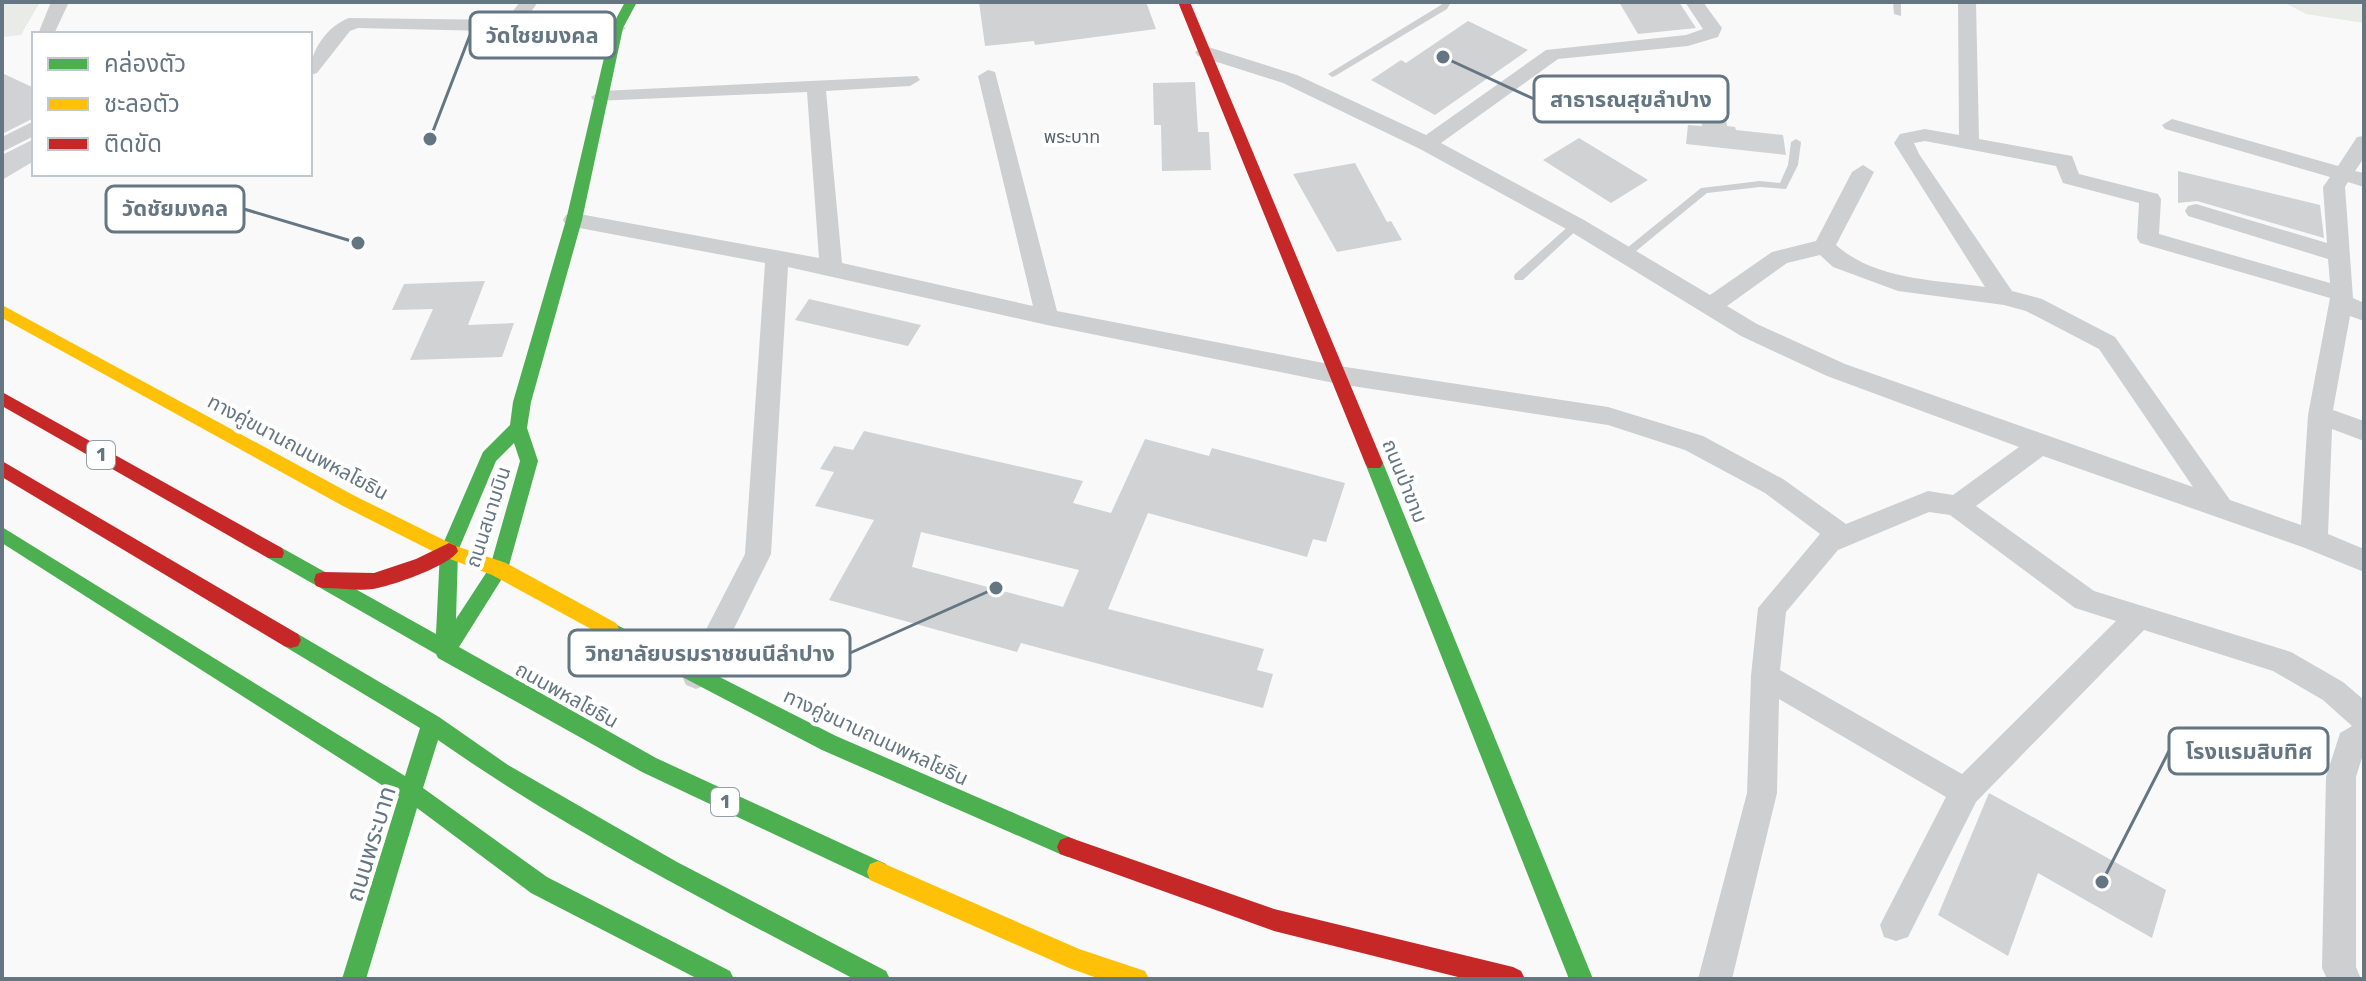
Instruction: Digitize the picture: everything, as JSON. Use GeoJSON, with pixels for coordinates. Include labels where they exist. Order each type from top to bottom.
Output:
{"type":"FeatureCollection","features":[{"type":"Feature","properties":{"kind":"main road","name":"ถนนสนามบิน"},"geometry":{"type":"LineString","coordinates":[[444,659],[499,569],[529,461],[518,428],[522,402],[574,220],[617,28],[631,2]]}},
{"type":"Feature","properties":{"kind":"main road","name":"ถนนป่าขาม"},"geometry":{"type":"LineString","coordinates":[[1186,2],[1581,979]]}},
{"type":"Feature","properties":{"kind":"main road","name":"ทางคู่ขนานถนนพหลโยธิน"},"geometry":{"type":"LineString","coordinates":[[2,311],[349,501],[449,551],[499,569],[696,676],[829,743],[1048,840],[1274,920],[1513,979]]}},
{"type":"Feature","properties":{"kind":"main road","name":"ถนนพหลโยธิน"},"geometry":{"type":"LineString","coordinates":[[2,398],[320,580],[444,659],[649,765],[1077,960],[1137,979]]}},
{"type":"Feature","properties":{"kind":"main road","name":"ถนนสนามบิน"},"geometry":{"type":"LineString","coordinates":[[444,659],[449,551],[489,457],[518,428]]}},
{"type":"Feature","properties":{"kind":"main road"},"geometry":{"type":"LineString","coordinates":[[2,468],[433,717],[501,772],[669,870],[878,979]]}},
{"type":"Feature","properties":{"kind":"main road"},"geometry":{"type":"LineString","coordinates":[[2,534],[412,792],[539,885],[722,979]]}},
{"type":"Feature","properties":{"kind":"main road"},"geometry":{"type":"LineString","coordinates":[[320,580],[374,581],[422,565],[449,551]]}},
{"type":"Feature","properties":{"kind":"main road","name":"ถนนพระบาท"},"geometry":{"type":"LineString","coordinates":[[354,979],[433,717]]}},
{"type":"Feature","properties":{"kind":"street"},"geometry":{"type":"LineString","coordinates":[[46,32],[60,2]]}},
{"type":"Feature","properties":{"kind":"street"},"geometry":{"type":"LineString","coordinates":[[394,21],[414,2]]}},
{"type":"Feature","properties":{"kind":"street"},"geometry":{"type":"LineString","coordinates":[[511,26],[529,2]]}},
{"type":"Feature","properties":{"kind":"street"},"geometry":{"type":"LineString","coordinates":[[1427,144],[1553,54],[1688,40],[1711,33],[1713,28],[1694,2]]}},
{"type":"Feature","properties":{"kind":"street"},"geometry":{"type":"LineString","coordinates":[[1967,2],[1969,145]]}},
{"type":"Feature","properties":{"kind":"street"},"geometry":{"type":"LineString","coordinates":[[312,66],[343,27],[356,22],[617,28]]}},
{"type":"Feature","properties":{"kind":"street"},"geometry":{"type":"LineString","coordinates":[[1205,52],[1290,79],[1427,144],[1576,225],[1749,330],[1836,370],[2314,540],[2364,561]]}},
{"type":"Feature","properties":{"kind":"street"},"geometry":{"type":"LineString","coordinates":[[988,76],[1047,317]]}},
{"type":"Feature","properties":{"kind":"street"},"geometry":{"type":"LineString","coordinates":[[601,97],[910,80]]}},
{"type":"Feature","properties":{"kind":"street"},"geometry":{"type":"LineString","coordinates":[[816,87],[831,268]]}},
{"type":"Feature","properties":{"kind":"street"},"geometry":{"type":"LineString","coordinates":[[2172,125],[2354,176]]}},
{"type":"Feature","properties":{"kind":"street"},"geometry":{"type":"LineString","coordinates":[[2,146],[32,128]]}},
{"type":"Feature","properties":{"kind":"street"},"geometry":{"type":"LineString","coordinates":[[2004,297],[1904,143],[1913,135],[2065,161],[2070,178],[2150,199],[2148,238],[2342,298],[2364,313]]}},
{"type":"Feature","properties":{"kind":"street"},"geometry":{"type":"LineString","coordinates":[[2314,540],[2320,415],[2342,298],[2334,187],[2354,176],[2364,142]]}},
{"type":"Feature","properties":{"kind":"street"},"geometry":{"type":"LineString","coordinates":[[1711,306],[1780,257],[1824,247],[1863,172]]}},
{"type":"Feature","properties":{"kind":"street"},"geometry":{"type":"LineString","coordinates":[[2196,211],[2340,255]]}},
{"type":"Feature","properties":{"kind":"street"},"geometry":{"type":"LineString","coordinates":[[574,220],[777,257],[1047,317],[1339,375],[1608,416],[1673,435],[1774,486],[1843,536]]}},
{"type":"Feature","properties":{"kind":"street"},"geometry":{"type":"LineString","coordinates":[[1824,247],[1841,262],[1898,283],[2004,297],[2034,305],[2107,343],[2221,508]]}},
{"type":"Feature","properties":{"kind":"street"},"geometry":{"type":"LineString","coordinates":[[696,676],[758,554],[777,257]]}},
{"type":"Feature","properties":{"kind":"street"},"geometry":{"type":"LineString","coordinates":[[2320,415],[2364,431]]}},
{"type":"Feature","properties":{"kind":"street"},"geometry":{"type":"LineString","coordinates":[[1957,506],[2040,445]]}},
{"type":"Feature","properties":{"kind":"street"},"geometry":{"type":"LineString","coordinates":[[1715,979],[1762,793],[1765,676],[1772,608],[1829,542],[1928,501],[1957,506],[2085,600],[2281,661],[2333,691],[2364,718]]}},
{"type":"Feature","properties":{"kind":"street"},"geometry":{"type":"LineString","coordinates":[[1896,925],[1965,792],[2139,617]]}},
{"type":"Feature","properties":{"kind":"street"},"geometry":{"type":"LineString","coordinates":[[1765,676],[1965,792]]}},
{"type":"Feature","properties":{"kind":"street"},"geometry":{"type":"LineString","coordinates":[[2344,979],[2339,968],[2341,777],[2351,743],[2364,734]]}},
{"type":"Feature","properties":{"kind":"lane"},"geometry":{"type":"LineString","coordinates":[[1332,74],[1444,7],[1447,2]]}},
{"type":"Feature","properties":{"kind":"lane"},"geometry":{"type":"LineString","coordinates":[[1897,2],[1898,14]]}},
{"type":"Feature","properties":{"kind":"lane"},"geometry":{"type":"LineString","coordinates":[[1626,254],[1704,190],[1760,184],[1783,187],[1793,165],[1796,142]]}},
{"type":"Feature","properties":{"kind":"lane"},"geometry":{"type":"LineString","coordinates":[[1519,277],[1576,225]]}},
{"type":"Feature","properties":{"kind":"shaded area"},"geometry":{"type":"Polygon","coordinates":[[[2,2],[40,2],[21,35],[2,37],[2,2]]]}},
{"type":"Feature","properties":{"kind":"shaded area"},"geometry":{"type":"Polygon","coordinates":[[[2283,2],[2364,2],[2364,23],[2306,14],[2283,2]]]}},
{"type":"Feature","properties":{"kind":"building"},"geometry":{"type":"Polygon","coordinates":[[[979,2],[1146,2],[1156,29],[1035,45],[1034,41],[985,46],[979,2]]]}},
{"type":"Feature","properties":{"kind":"building"},"geometry":{"type":"Polygon","coordinates":[[[1619,2],[1679,2],[1696,28],[1638,34],[1619,2]]]}},
{"type":"Feature","properties":{"kind":"building"},"geometry":{"type":"Polygon","coordinates":[[[1468,21],[1528,50],[1435,115],[1371,80],[1401,60],[1406,63],[1468,21]]]}},
{"type":"Feature","properties":{"kind":"building"},"geometry":{"type":"Polygon","coordinates":[[[2,73],[32,87],[32,119],[2,134],[2,73]]]}},
{"type":"Feature","properties":{"kind":"building"},"geometry":{"type":"Polygon","coordinates":[[[1195,82],[1198,132],[1209,132],[1211,170],[1162,171],[1161,125],[1154,125],[1153,83],[1195,82]]]}},
{"type":"Feature","properties":{"kind":"building"},"geometry":{"type":"Polygon","coordinates":[[[1700,114],[1726,117],[1727,126],[1736,130],[1783,135],[1786,155],[1686,144],[1688,125],[1702,126],[1700,114]]]}},
{"type":"Feature","properties":{"kind":"building"},"geometry":{"type":"Polygon","coordinates":[[[1579,138],[1648,180],[1611,203],[1543,160],[1579,138]]]}},
{"type":"Feature","properties":{"kind":"building"},"geometry":{"type":"Polygon","coordinates":[[[32,140],[32,162],[2,180],[2,155],[32,140]]]}},
{"type":"Feature","properties":{"kind":"building"},"geometry":{"type":"Polygon","coordinates":[[[1355,163],[1387,222],[1391,221],[1402,240],[1337,252],[1293,174],[1355,163]]]}},
{"type":"Feature","properties":{"kind":"building"},"geometry":{"type":"Polygon","coordinates":[[[2178,171],[2320,205],[2324,238],[2197,201],[2178,203],[2178,171]]]}},
{"type":"Feature","properties":{"kind":"building"},"geometry":{"type":"Polygon","coordinates":[[[485,281],[468,325],[514,323],[502,357],[410,360],[433,309],[392,310],[404,284],[485,281]]]}},
{"type":"Feature","properties":{"kind":"building"},"geometry":{"type":"Polygon","coordinates":[[[809,299],[921,325],[908,346],[795,320],[809,299]]]}},
{"type":"Feature","properties":{"kind":"building"},"geometry":{"type":"Polygon","coordinates":[[[864,431],[1083,481],[1073,503],[1111,513],[1145,439],[1209,456],[1212,448],[1345,483],[1326,542],[1313,539],[1307,557],[1148,513],[1108,609],[1264,649],[1257,670],[1273,674],[1263,708],[1021,643],[1017,652],[829,600],[874,520],[815,506],[834,472],[820,469],[834,446],[853,450],[864,431]],[[921,532],[912,567],[1063,607],[1079,570],[921,532]]]}},
{"type":"Feature","properties":{"kind":"building"},"geometry":{"type":"Polygon","coordinates":[[[1989,793],[2166,890],[2152,938],[2038,873],[2008,956],[1938,915],[1989,793]]]}},
{"type":"Feature","properties":{"kind":"traffic: fast"},"geometry":{"type":"LineString","coordinates":[[445,652],[499,569],[529,461],[518,428],[522,402],[574,220],[617,28],[631,2]]}},
{"type":"Feature","properties":{"kind":"traffic: fast"},"geometry":{"type":"LineString","coordinates":[[445,650],[449,551],[489,457],[518,428]]}},
{"type":"Feature","properties":{"kind":"traffic: fast"},"geometry":{"type":"LineString","coordinates":[[1374,463],[1581,979]]}},
{"type":"Feature","properties":{"kind":"traffic: fast"},"geometry":{"type":"LineString","coordinates":[[2,534],[412,792],[539,885],[722,979]]}},
{"type":"Feature","properties":{"kind":"traffic: fast"},"geometry":{"type":"LineString","coordinates":[[275,553],[649,765],[878,872]]}},
{"type":"Feature","properties":{"kind":"traffic: fast"},"geometry":{"type":"LineString","coordinates":[[609,629],[829,743],[1068,847]]}},
{"type":"Feature","properties":{"kind":"traffic: fast"},"geometry":{"type":"LineString","coordinates":[[291,640],[432,724],[501,772],[669,870],[878,979]]}},
{"type":"Feature","properties":{"kind":"traffic: fast"},"geometry":{"type":"LineString","coordinates":[[354,979],[432,724]]}},
{"type":"Feature","properties":{"kind":"traffic: slow"},"geometry":{"type":"LineString","coordinates":[[2,311],[349,501],[449,551],[499,569],[609,629]]}},
{"type":"Feature","properties":{"kind":"traffic: slow"},"geometry":{"type":"LineString","coordinates":[[878,872],[1077,960],[1137,979]]}},
{"type":"Feature","properties":{"kind":"traffic: jam"},"geometry":{"type":"LineString","coordinates":[[1184,2],[1374,463]]}},
{"type":"Feature","properties":{"kind":"traffic: jam"},"geometry":{"type":"LineString","coordinates":[[2,398],[275,553]]}},
{"type":"Feature","properties":{"kind":"traffic: jam"},"geometry":{"type":"LineString","coordinates":[[2,468],[291,640]]}},
{"type":"Feature","properties":{"kind":"traffic: jam"},"geometry":{"type":"LineString","coordinates":[[323,580],[374,581],[422,565],[449,551]]}},
{"type":"Feature","properties":{"kind":"traffic: jam"},"geometry":{"type":"LineString","coordinates":[[1068,847],[1274,920],[1513,979]]}},
{"type":"Feature","properties":{"kind":"place","name":"สาธารณสุขลำปาง"},"geometry":{"type":"Point","coordinates":[1443,57]}},
{"type":"Feature","properties":{"kind":"place","name":"วัดไชยมงคล"},"geometry":{"type":"Point","coordinates":[430,139]}},
{"type":"Feature","properties":{"kind":"place","name":"วัดชัยมงคล"},"geometry":{"type":"Point","coordinates":[358,243]}},
{"type":"Feature","properties":{"kind":"place","name":"วิทยาลัยบรมราชชนนีลำปาง"},"geometry":{"type":"Point","coordinates":[996,588]}},
{"type":"Feature","properties":{"kind":"place","name":"โรงแรมสิบทิศ"},"geometry":{"type":"Point","coordinates":[2102,882]}},
{"type":"Feature","properties":{"kind":"district","name":"พระบาท"},"geometry":{"type":"Point","coordinates":[1072,137]}}]}
